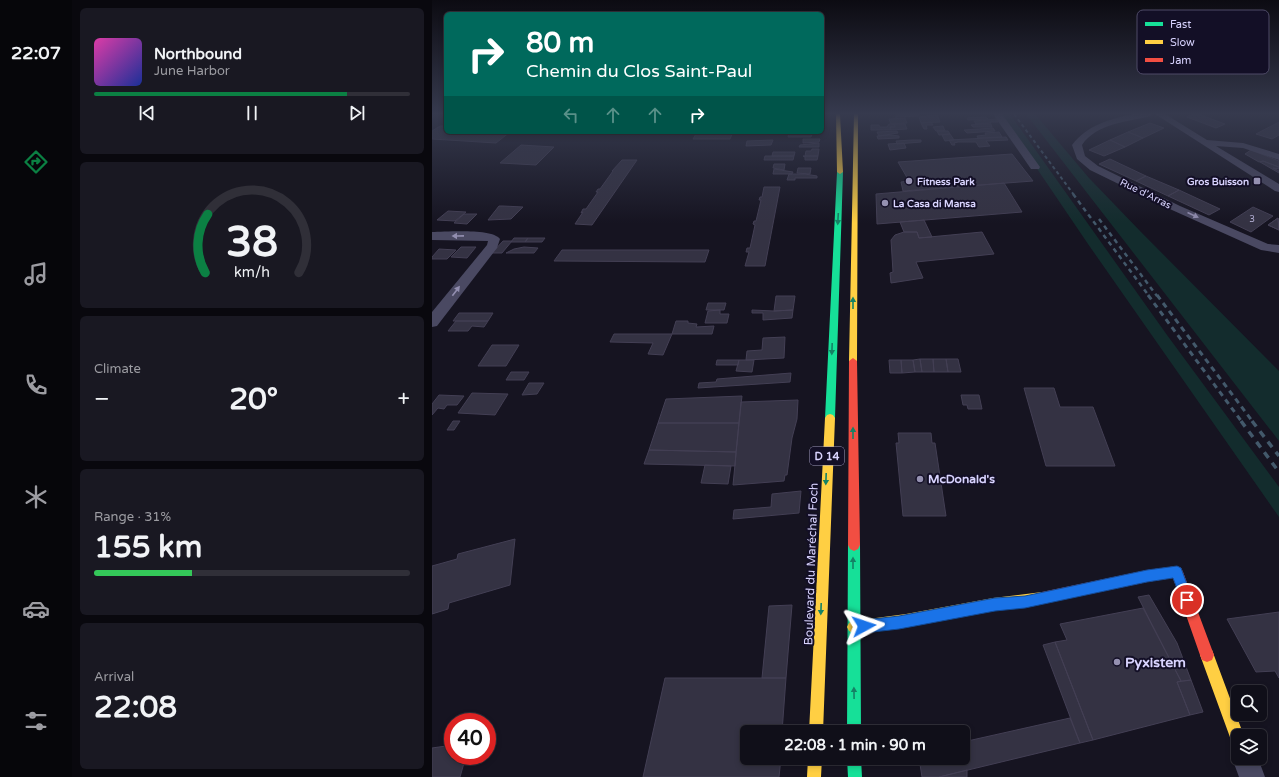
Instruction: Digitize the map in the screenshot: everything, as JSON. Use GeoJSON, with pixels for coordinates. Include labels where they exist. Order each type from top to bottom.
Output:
{"type":"FeatureCollection","features":[{"type":"Feature","properties":{"kind":"main road","name":"Boulevard du Maréchal Foch"},"geometry":{"type":"LineString","coordinates":[[816,725],[840,180],[839,150]]}},
{"type":"Feature","properties":{"kind":"main road"},"geometry":{"type":"LineString","coordinates":[[854,725],[853,627],[856,150]]}},
{"type":"Feature","properties":{"kind":"main road"},"geometry":{"type":"LineString","coordinates":[[853,627],[886,624],[995,604],[1025,602],[1147,576],[1177,572],[1234,729]]}},
{"type":"Feature","properties":{"kind":"main road"},"geometry":{"type":"LineString","coordinates":[[814,777],[815,765]]}},
{"type":"Feature","properties":{"kind":"main road"},"geometry":{"type":"LineString","coordinates":[[854,765],[855,777]]}},
{"type":"Feature","properties":{"kind":"street"},"geometry":{"type":"LineString","coordinates":[[1023,150],[1035,167]]}},
{"type":"Feature","properties":{"kind":"street","name":"Rue d'Arras"},"geometry":{"type":"LineString","coordinates":[[1078,150],[1080,157],[1094,168],[1176,208],[1265,247],[1279,249]]}},
{"type":"Feature","properties":{"kind":"street"},"geometry":{"type":"LineString","coordinates":[[1217,150],[1279,189]]}},
{"type":"Feature","properties":{"kind":"street"},"geometry":{"type":"LineString","coordinates":[[1260,150],[1279,157]]}},
{"type":"Feature","properties":{"kind":"street"},"geometry":{"type":"LineString","coordinates":[[432,236],[485,236],[494,239],[493,245],[432,322]]}},
{"type":"Feature","properties":{"kind":"street"},"geometry":{"type":"LineString","coordinates":[[1248,765],[1252,777]]}},
{"type":"Feature","properties":{"kind":"green space"},"geometry":{"type":"Polygon","coordinates":[[[1025,150],[1036,150],[1167,335],[1279,487],[1279,517],[1088,244],[1025,150]]]}},
{"type":"Feature","properties":{"kind":"green space"},"geometry":{"type":"Polygon","coordinates":[[[1054,150],[1066,150],[1089,178],[1141,232],[1279,371],[1279,441],[1054,150]]]}},
{"type":"Feature","properties":{"kind":"building"},"geometry":{"type":"Polygon","coordinates":[[[515,150],[551,150],[536,165],[500,163],[515,150]]]}},
{"type":"Feature","properties":{"kind":"building"},"geometry":{"type":"Polygon","coordinates":[[[819,150],[818,156],[805,156],[806,151],[819,150]]]}},
{"type":"Feature","properties":{"kind":"building"},"geometry":{"type":"Polygon","coordinates":[[[1090,150],[1117,150],[1104,156],[1090,150]]]}},
{"type":"Feature","properties":{"kind":"building"},"geometry":{"type":"Polygon","coordinates":[[[1252,150],[1279,161],[1279,167],[1263,161],[1259,162],[1245,154],[1252,150]]]}},
{"type":"Feature","properties":{"kind":"building"},"geometry":{"type":"Polygon","coordinates":[[[773,152],[795,152],[794,156],[772,156],[773,152]]]}},
{"type":"Feature","properties":{"kind":"building"},"geometry":{"type":"Polygon","coordinates":[[[1012,154],[1033,181],[903,191],[901,182],[909,181],[898,162],[1012,154]]]}},
{"type":"Feature","properties":{"kind":"building"},"geometry":{"type":"Polygon","coordinates":[[[765,156],[794,156],[793,160],[764,160],[765,156]]]}},
{"type":"Feature","properties":{"kind":"building"},"geometry":{"type":"Polygon","coordinates":[[[803,156],[818,156],[817,160],[805,160],[805,157],[803,156]]]}},
{"type":"Feature","properties":{"kind":"building"},"geometry":{"type":"Polygon","coordinates":[[[1110,159],[1146,176],[1136,181],[1099,164],[1110,159]]]}},
{"type":"Feature","properties":{"kind":"building"},"geometry":{"type":"Polygon","coordinates":[[[622,160],[637,160],[592,225],[575,224],[583,212],[581,213],[583,209],[586,209],[598,192],[596,192],[598,189],[600,189],[612,171],[622,160]]]}},
{"type":"Feature","properties":{"kind":"building"},"geometry":{"type":"Polygon","coordinates":[[[1263,161],[1279,167],[1279,169],[1273,168],[1279,171],[1279,173],[1260,162],[1263,161]]]}},
{"type":"Feature","properties":{"kind":"building"},"geometry":{"type":"Polygon","coordinates":[[[774,164],[785,164],[784,170],[773,168],[774,164]]]}},
{"type":"Feature","properties":{"kind":"building"},"geometry":{"type":"Polygon","coordinates":[[[798,168],[811,168],[810,174],[797,173],[798,168]]]}},
{"type":"Feature","properties":{"kind":"building"},"geometry":{"type":"Polygon","coordinates":[[[774,169],[793,172],[792,174],[773,174],[774,169]]]}},
{"type":"Feature","properties":{"kind":"building"},"geometry":{"type":"Polygon","coordinates":[[[789,174],[805,174],[817,176],[817,178],[795,178],[795,180],[787,180],[789,174]]]}},
{"type":"Feature","properties":{"kind":"building"},"geometry":{"type":"Polygon","coordinates":[[[1146,176],[1179,190],[1168,196],[1136,181],[1146,176]]]}},
{"type":"Feature","properties":{"kind":"building"},"geometry":{"type":"Polygon","coordinates":[[[1004,183],[1022,212],[877,224],[876,194],[1004,183]]]}},
{"type":"Feature","properties":{"kind":"building"},"geometry":{"type":"Polygon","coordinates":[[[764,187],[780,187],[765,266],[745,266],[749,252],[746,252],[747,248],[750,248],[755,225],[753,224],[754,221],[756,221],[761,200],[759,200],[760,197],[762,197],[764,187]]]}},
{"type":"Feature","properties":{"kind":"building"},"geometry":{"type":"Polygon","coordinates":[[[1179,190],[1220,209],[1209,215],[1168,196],[1179,190]]]}},
{"type":"Feature","properties":{"kind":"building"},"geometry":{"type":"Polygon","coordinates":[[[499,206],[523,207],[511,219],[488,220],[499,206]]]}},
{"type":"Feature","properties":{"kind":"building"},"geometry":{"type":"Polygon","coordinates":[[[1253,207],[1273,216],[1251,232],[1230,222],[1253,207]]]}},
{"type":"Feature","properties":{"kind":"building"},"geometry":{"type":"Polygon","coordinates":[[[448,211],[466,212],[455,221],[437,220],[448,211]]]}},
{"type":"Feature","properties":{"kind":"building"},"geometry":{"type":"Polygon","coordinates":[[[464,214],[477,214],[467,224],[454,223],[464,214]]]}},
{"type":"Feature","properties":{"kind":"building"},"geometry":{"type":"Polygon","coordinates":[[[1278,218],[1279,230],[1268,225],[1278,218]]]}},
{"type":"Feature","properties":{"kind":"building"},"geometry":{"type":"Polygon","coordinates":[[[1278,218],[1279,230],[1268,225],[1278,218]]]}},
{"type":"Feature","properties":{"kind":"building"},"geometry":{"type":"Polygon","coordinates":[[[924,220],[932,237],[919,238],[917,232],[904,232],[900,222],[924,220]]]}},
{"type":"Feature","properties":{"kind":"building"},"geometry":{"type":"Polygon","coordinates":[[[904,232],[917,232],[919,238],[982,232],[994,254],[916,262],[923,278],[891,283],[890,273],[893,272],[891,240],[895,235],[904,232]]]}},
{"type":"Feature","properties":{"kind":"building"},"geometry":{"type":"Polygon","coordinates":[[[514,238],[528,238],[525,242],[511,242],[514,238]]]}},
{"type":"Feature","properties":{"kind":"building"},"geometry":{"type":"Polygon","coordinates":[[[528,238],[545,238],[542,242],[525,242],[528,238]]]}},
{"type":"Feature","properties":{"kind":"building"},"geometry":{"type":"Polygon","coordinates":[[[503,241],[512,241],[502,253],[492,253],[503,241]]]}},
{"type":"Feature","properties":{"kind":"building"},"geometry":{"type":"Polygon","coordinates":[[[461,247],[476,247],[467,258],[451,257],[461,247]]]}},
{"type":"Feature","properties":{"kind":"building"},"geometry":{"type":"Polygon","coordinates":[[[524,247],[538,248],[534,253],[506,253],[514,249],[524,247]]]}},
{"type":"Feature","properties":{"kind":"building"},"geometry":{"type":"Polygon","coordinates":[[[439,249],[456,250],[447,259],[432,259],[439,249]]]}},
{"type":"Feature","properties":{"kind":"building"},"geometry":{"type":"Polygon","coordinates":[[[562,250],[709,250],[705,262],[554,261],[562,250]]]}},
{"type":"Feature","properties":{"kind":"building"},"geometry":{"type":"Polygon","coordinates":[[[776,296],[795,296],[793,310],[774,311],[776,296]]]}},
{"type":"Feature","properties":{"kind":"building"},"geometry":{"type":"Polygon","coordinates":[[[708,303],[726,303],[724,310],[706,310],[708,303]]]}},
{"type":"Feature","properties":{"kind":"building"},"geometry":{"type":"Polygon","coordinates":[[[720,310],[720,314],[729,314],[727,323],[705,323],[708,311],[720,310]]]}},
{"type":"Feature","properties":{"kind":"building"},"geometry":{"type":"Polygon","coordinates":[[[752,310],[793,310],[792,318],[763,320],[763,313],[752,313],[752,310]]]}},
{"type":"Feature","properties":{"kind":"building"},"geometry":{"type":"Polygon","coordinates":[[[459,313],[493,313],[488,321],[453,321],[459,313]]]}},
{"type":"Feature","properties":{"kind":"building"},"geometry":{"type":"Polygon","coordinates":[[[456,321],[488,321],[484,327],[472,326],[468,331],[448,331],[456,321]]]}},
{"type":"Feature","properties":{"kind":"building"},"geometry":{"type":"Polygon","coordinates":[[[676,321],[688,321],[688,323],[697,324],[696,327],[714,326],[712,334],[672,334],[676,321]]]}},
{"type":"Feature","properties":{"kind":"building"},"geometry":{"type":"Polygon","coordinates":[[[614,334],[672,334],[663,355],[648,354],[653,343],[610,342],[614,334]]]}},
{"type":"Feature","properties":{"kind":"building"},"geometry":{"type":"Polygon","coordinates":[[[785,337],[784,358],[746,360],[747,351],[762,350],[763,338],[785,337]]]}},
{"type":"Feature","properties":{"kind":"building"},"geometry":{"type":"Polygon","coordinates":[[[492,345],[519,345],[506,366],[478,366],[492,345]]]}},
{"type":"Feature","properties":{"kind":"building"},"geometry":{"type":"Polygon","coordinates":[[[920,359],[933,359],[934,372],[922,372],[920,359]]]}},
{"type":"Feature","properties":{"kind":"building"},"geometry":{"type":"Polygon","coordinates":[[[920,359],[922,372],[915,372],[913,360],[920,359]]]}},
{"type":"Feature","properties":{"kind":"building"},"geometry":{"type":"Polygon","coordinates":[[[933,359],[946,359],[948,372],[934,372],[933,359]]]}},
{"type":"Feature","properties":{"kind":"building"},"geometry":{"type":"Polygon","coordinates":[[[946,359],[958,359],[961,372],[948,372],[946,359]]]}},
{"type":"Feature","properties":{"kind":"building"},"geometry":{"type":"Polygon","coordinates":[[[717,360],[739,360],[738,365],[716,365],[717,360]]]}},
{"type":"Feature","properties":{"kind":"building"},"geometry":{"type":"Polygon","coordinates":[[[739,360],[754,360],[752,372],[736,371],[739,360]]]}},
{"type":"Feature","properties":{"kind":"building"},"geometry":{"type":"Polygon","coordinates":[[[889,360],[901,360],[902,373],[890,373],[889,360]]]}},
{"type":"Feature","properties":{"kind":"building"},"geometry":{"type":"Polygon","coordinates":[[[901,360],[913,360],[915,372],[902,373],[901,360]]]}},
{"type":"Feature","properties":{"kind":"building"},"geometry":{"type":"Polygon","coordinates":[[[511,372],[529,372],[524,380],[506,380],[511,372]]]}},
{"type":"Feature","properties":{"kind":"building"},"geometry":{"type":"Polygon","coordinates":[[[791,373],[790,382],[698,388],[699,383],[716,382],[717,379],[791,373]]]}},
{"type":"Feature","properties":{"kind":"building"},"geometry":{"type":"Polygon","coordinates":[[[529,383],[544,383],[537,394],[522,395],[529,383]]]}},
{"type":"Feature","properties":{"kind":"building"},"geometry":{"type":"Polygon","coordinates":[[[1024,388],[1054,388],[1060,407],[1093,407],[1115,466],[1046,466],[1024,388]]]}},
{"type":"Feature","properties":{"kind":"building"},"geometry":{"type":"Polygon","coordinates":[[[472,393],[508,394],[495,415],[458,413],[472,393]]]}},
{"type":"Feature","properties":{"kind":"building"},"geometry":{"type":"Polygon","coordinates":[[[439,395],[464,396],[457,405],[447,405],[444,409],[438,408],[432,415],[432,404],[439,395]]]}},
{"type":"Feature","properties":{"kind":"building"},"geometry":{"type":"Polygon","coordinates":[[[961,395],[979,395],[982,409],[968,409],[967,405],[963,405],[961,395]]]}},
{"type":"Feature","properties":{"kind":"building"},"geometry":{"type":"Polygon","coordinates":[[[742,396],[739,423],[658,423],[666,399],[742,396]]]}},
{"type":"Feature","properties":{"kind":"building"},"geometry":{"type":"Polygon","coordinates":[[[798,400],[797,419],[792,438],[787,475],[785,475],[784,481],[733,485],[741,402],[798,400]]]}},
{"type":"Feature","properties":{"kind":"building"},"geometry":{"type":"Polygon","coordinates":[[[453,421],[460,421],[454,430],[447,430],[453,421]]]}},
{"type":"Feature","properties":{"kind":"building"},"geometry":{"type":"Polygon","coordinates":[[[658,423],[739,423],[736,452],[649,450],[658,423]]]}},
{"type":"Feature","properties":{"kind":"building","name":"McDonald's"},"geometry":{"type":"Polygon","coordinates":[[[898,433],[931,433],[932,443],[935,443],[946,516],[903,516],[896,443],[899,443],[898,433]]]}},
{"type":"Feature","properties":{"kind":"building"},"geometry":{"type":"Polygon","coordinates":[[[649,450],[736,452],[735,466],[644,464],[649,450]]]}},
{"type":"Feature","properties":{"kind":"building"},"geometry":{"type":"Polygon","coordinates":[[[705,465],[731,466],[728,484],[701,483],[705,465]]]}},
{"type":"Feature","properties":{"kind":"building"},"geometry":{"type":"Polygon","coordinates":[[[801,491],[799,513],[733,519],[734,510],[771,507],[772,494],[801,491]]]}},
{"type":"Feature","properties":{"kind":"building"},"geometry":{"type":"Polygon","coordinates":[[[515,539],[510,585],[449,603],[448,609],[432,614],[432,566],[457,559],[458,554],[515,539]]]}},
{"type":"Feature","properties":{"kind":"building"},"geometry":{"type":"Polygon","coordinates":[[[1149,595],[1177,643],[1191,680],[1181,681],[1138,597],[1149,595]]]}},
{"type":"Feature","properties":{"kind":"building"},"geometry":{"type":"Polygon","coordinates":[[[792,605],[786,678],[762,678],[769,606],[792,605]]]}},
{"type":"Feature","properties":{"kind":"building","name":"Pyxistem"},"geometry":{"type":"Polygon","coordinates":[[[1143,608],[1181,681],[1177,682],[1190,715],[1093,740],[1055,642],[1067,640],[1060,624],[1143,608]]]}},
{"type":"Feature","properties":{"kind":"building"},"geometry":{"type":"Polygon","coordinates":[[[1279,612],[1279,678],[1275,671],[1256,672],[1227,619],[1279,612]]]}},
{"type":"Feature","properties":{"kind":"building"},"geometry":{"type":"Polygon","coordinates":[[[1055,642],[1093,740],[1080,743],[1043,645],[1055,642]]]}},
{"type":"Feature","properties":{"kind":"building"},"geometry":{"type":"Polygon","coordinates":[[[665,678],[786,678],[783,725],[740,725],[740,765],[780,765],[779,777],[643,777],[665,678]]]}},
{"type":"Feature","properties":{"kind":"building"},"geometry":{"type":"Polygon","coordinates":[[[1191,680],[1203,712],[1190,715],[1177,682],[1191,680]]]}},
{"type":"Feature","properties":{"kind":"building"},"geometry":{"type":"Polygon","coordinates":[[[1070,718],[1080,743],[939,777],[922,777],[920,765],[970,765],[970,740],[1070,718]]]}},
{"type":"Feature","properties":{"kind":"building"},"geometry":{"type":"Polygon","coordinates":[[[444,746],[444,765],[463,765],[460,777],[432,777],[432,748],[444,746]]]}},
{"type":"Feature","properties":{"kind":"building"},"geometry":{"type":"Polygon","coordinates":[[[967,770],[967,777],[939,777],[967,770]]]}},
{"type":"Feature","properties":{"kind":"railway"},"geometry":{"type":"LineString","coordinates":[[1041,150],[1074,195]]}},
{"type":"Feature","properties":{"kind":"railway"},"geometry":{"type":"LineString","coordinates":[[1073,194],[1149,296]]}},
{"type":"Feature","properties":{"kind":"railway"},"geometry":{"type":"LineString","coordinates":[[1099,219],[1157,296]]}},
{"type":"Feature","properties":{"kind":"railway"},"geometry":{"type":"LineString","coordinates":[[1148,295],[1242,422]]}},
{"type":"Feature","properties":{"kind":"railway"},"geometry":{"type":"LineString","coordinates":[[1157,295],[1253,422]]}},
{"type":"Feature","properties":{"kind":"railway"},"geometry":{"type":"LineString","coordinates":[[1241,421],[1279,472]]}},
{"type":"Feature","properties":{"kind":"railway"},"geometry":{"type":"LineString","coordinates":[[1252,421],[1279,456]]}},
{"type":"Feature","properties":{"kind":"traffic: fast"},"geometry":{"type":"LineString","coordinates":[[830,418],[840,172]]}},
{"type":"Feature","properties":{"kind":"traffic: fast"},"geometry":{"type":"LineString","coordinates":[[854,545],[854,725]]}},
{"type":"Feature","properties":{"kind":"traffic: fast"},"geometry":{"type":"LineString","coordinates":[[854,765],[855,777]]}},
{"type":"Feature","properties":{"kind":"traffic: slow"},"geometry":{"type":"LineString","coordinates":[[839,150],[840,172]]}},
{"type":"Feature","properties":{"kind":"traffic: slow"},"geometry":{"type":"LineString","coordinates":[[853,361],[856,150]]}},
{"type":"Feature","properties":{"kind":"traffic: slow"},"geometry":{"type":"LineString","coordinates":[[816,725],[830,418]]}},
{"type":"Feature","properties":{"kind":"traffic: slow"},"geometry":{"type":"LineString","coordinates":[[853,627],[906,620],[993,604],[1042,598]]}},
{"type":"Feature","properties":{"kind":"traffic: slow"},"geometry":{"type":"LineString","coordinates":[[1207,655],[1234,729]]}},
{"type":"Feature","properties":{"kind":"traffic: slow"},"geometry":{"type":"LineString","coordinates":[[814,777],[815,765]]}},
{"type":"Feature","properties":{"kind":"traffic: jam"},"geometry":{"type":"LineString","coordinates":[[853,361],[854,545]]}},
{"type":"Feature","properties":{"kind":"traffic: jam"},"geometry":{"type":"LineString","coordinates":[[1042,598],[1147,576],[1177,572],[1207,655]]}},
{"type":"Feature","properties":{"kind":"place","name":"Fitness Park"},"geometry":{"type":"Point","coordinates":[909,181]}},
{"type":"Feature","properties":{"kind":"place","name":"Gros Buisson"},"geometry":{"type":"Point","coordinates":[1257,181]}},
{"type":"Feature","properties":{"kind":"place","name":"La Casa di Mansa"},"geometry":{"type":"Point","coordinates":[885,203]}},
{"type":"Feature","properties":{"kind":"place","name":"McDonald's"},"geometry":{"type":"Point","coordinates":[920,479]}},
{"type":"Feature","properties":{"kind":"place","name":"Pyxistem"},"geometry":{"type":"Point","coordinates":[1117,662]}},
{"type":"Feature","properties":{"kind":"route"},"geometry":{"type":"LineString","coordinates":[[864,626],[926,618],[995,604],[1025,602],[1147,576],[1177,572],[1187,600]]}}]}
